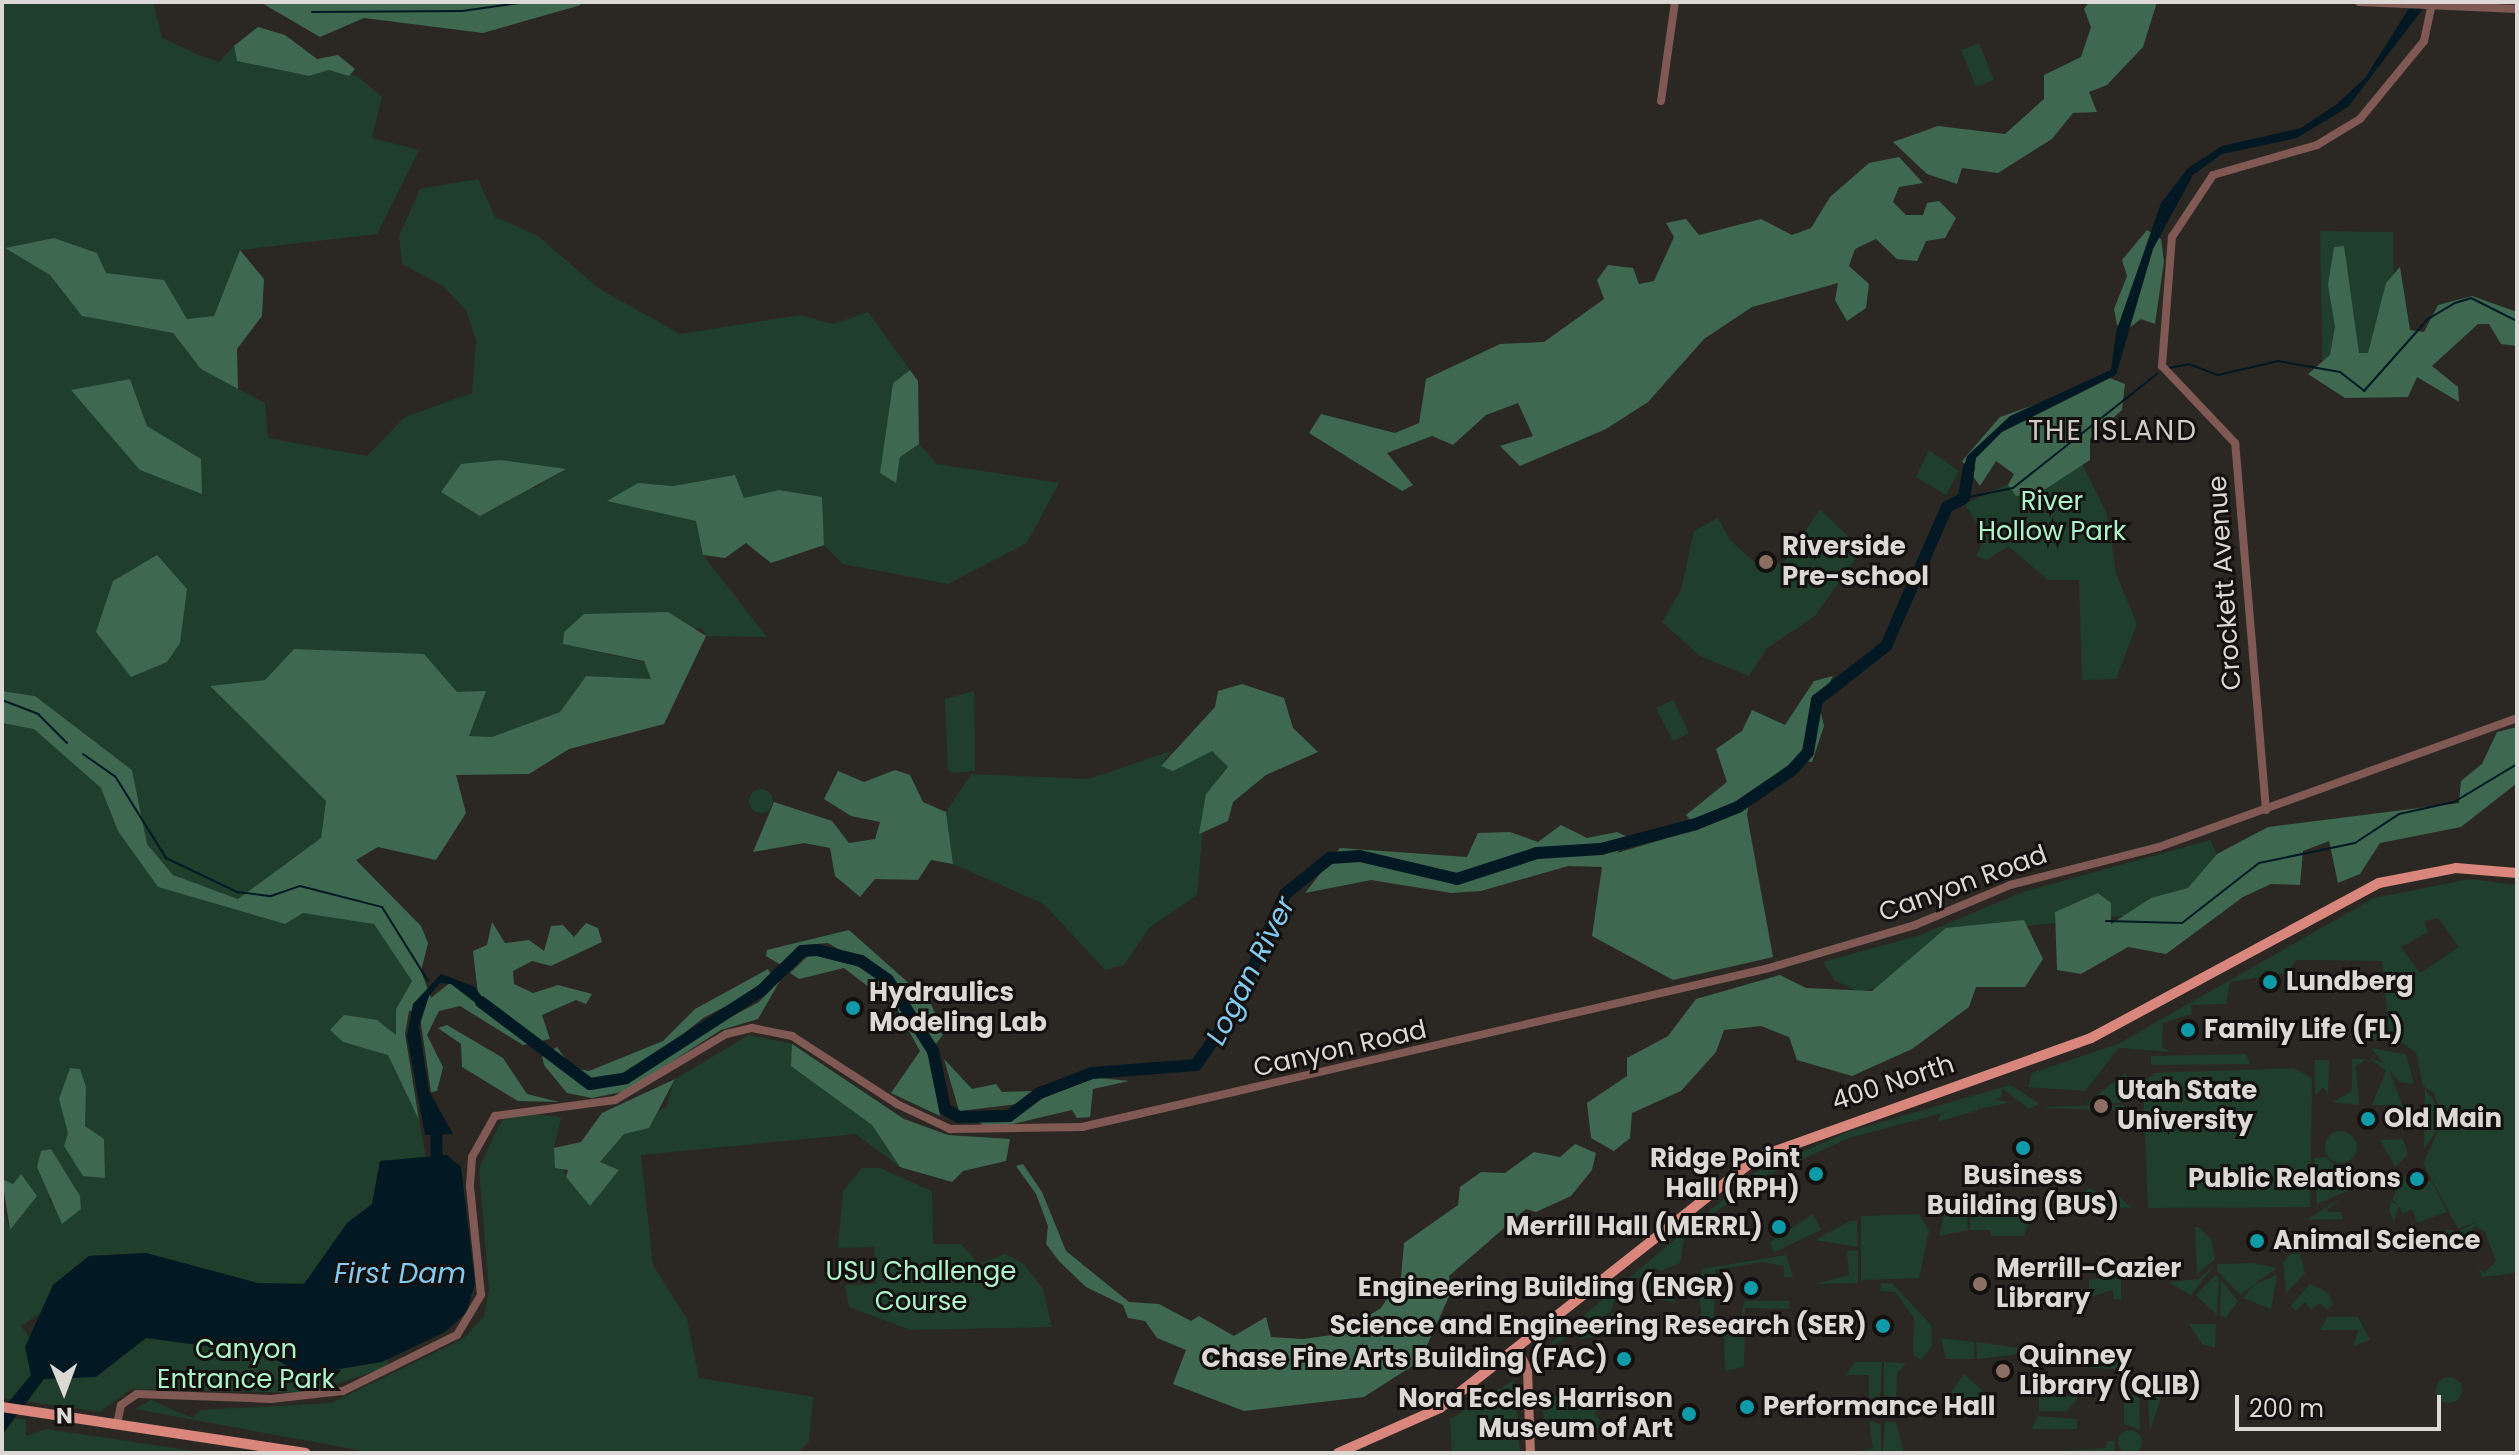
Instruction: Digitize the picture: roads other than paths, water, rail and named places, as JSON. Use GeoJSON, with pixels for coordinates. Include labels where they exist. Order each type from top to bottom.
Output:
{"type":"FeatureCollection","features":[{"type":"Feature","properties":{"kind":"main road","name":"400 North"},"geometry":{"type":"LineString","coordinates":[[1338,1453],[1440,1408],[1517,1349],[1721,1181],[1768,1152],[2091,1038],[2379,883],[2456,868],[2517,873]]}},
{"type":"Feature","properties":{"kind":"main road"},"geometry":{"type":"LineString","coordinates":[[1517,1349],[1527,1369],[1530,1453]]}},
{"type":"Feature","properties":{"kind":"main road"},"geometry":{"type":"LineString","coordinates":[[2,1407],[306,1453]]}},
{"type":"Feature","properties":{"kind":"street"},"geometry":{"type":"LineString","coordinates":[[1661,101],[1675,2]]}},
{"type":"Feature","properties":{"kind":"street"},"geometry":{"type":"LineString","coordinates":[[2359,2],[2431,9],[2517,9]]}},
{"type":"Feature","properties":{"kind":"street","name":"Crockett Avenue"},"geometry":{"type":"LineString","coordinates":[[2266,810],[2235,443],[2171,380],[2161,350],[2164,293],[2175,228],[2195,193],[2213,175],[2317,145],[2360,119],[2424,41],[2431,9]]}},
{"type":"Feature","properties":{"kind":"street","name":"Canyon Road"},"geometry":{"type":"LineString","coordinates":[[117,1424],[121,1405],[137,1394],[271,1399],[343,1391],[457,1335],[481,1295],[470,1186],[481,1133],[495,1116],[615,1100],[726,1034],[752,1028],[792,1036],[897,1104],[950,1129],[1082,1127],[1769,968],[1915,925],[2010,885],[2266,810],[2517,718]]}},
{"type":"Feature","properties":{"kind":"water"},"geometry":{"type":"Polygon","coordinates":[[[2413,2],[2428,2],[2348,107],[2297,138],[2222,154],[2193,175],[2153,249],[2116,375],[2002,432],[1976,458],[1972,485],[1961,478],[1967,456],[2010,416],[2111,370],[2116,332],[2161,203],[2188,168],[2222,146],[2301,128],[2337,104],[2365,78],[2413,2]]]}},
{"type":"Feature","properties":{"kind":"water"},"geometry":{"type":"Polygon","coordinates":[[[441,974],[475,987],[499,1021],[451,984],[440,983],[429,996],[419,1027],[429,1091],[453,1134],[425,1135],[407,1036],[413,1004],[441,974]]]}},
{"type":"Feature","properties":{"kind":"water","name":"First Dam"},"geometry":{"type":"Polygon","coordinates":[[[447,1155],[461,1167],[475,1283],[466,1313],[445,1332],[382,1362],[304,1375],[265,1354],[146,1338],[96,1377],[44,1379],[2,1435],[2,1410],[31,1375],[25,1347],[53,1285],[89,1256],[146,1253],[258,1283],[304,1284],[347,1223],[372,1204],[380,1161],[447,1155]]]}},
{"type":"Feature","properties":{"kind":"waterway"},"geometry":{"type":"LineString","coordinates":[[312,12],[462,11],[526,2]]}},
{"type":"Feature","properties":{"kind":"waterway"},"geometry":{"type":"LineString","coordinates":[[2169,368],[2189,364],[2218,375],[2278,361],[2340,372],[2364,391],[2428,319],[2455,303],[2471,298],[2517,321]]}},
{"type":"Feature","properties":{"kind":"waterway"},"geometry":{"type":"LineString","coordinates":[[1964,498],[2013,488],[2157,374]]}},
{"type":"Feature","properties":{"kind":"waterway","name":"Logan River"},"geometry":{"type":"LineString","coordinates":[[481,1002],[590,1084],[626,1078],[762,990],[802,951],[817,950],[861,961],[888,980],[933,1051],[945,1109],[959,1117],[1009,1116],[1040,1093],[1092,1073],[1196,1065],[1235,1009],[1285,894],[1330,858],[1360,856],[1457,879],[1537,853],[1601,849],[1696,824],[1738,807],[1792,770],[1808,752],[1817,700],[1886,646],[1947,507],[1964,498],[1969,467]]}},
{"type":"Feature","properties":{"kind":"waterway"},"geometry":{"type":"LineString","coordinates":[[2,700],[38,714],[67,743]]}},
{"type":"Feature","properties":{"kind":"waterway"},"geometry":{"type":"LineString","coordinates":[[83,754],[115,776],[166,858],[237,892],[271,896],[300,886],[382,907],[428,981]]}},
{"type":"Feature","properties":{"kind":"waterway"},"geometry":{"type":"LineString","coordinates":[[2106,921],[2182,923],[2259,863],[2355,843],[2399,814],[2454,802],[2517,764]]}},
{"type":"Feature","properties":{"kind":"waterway","name":"Logan River"},"geometry":{"type":"LineString","coordinates":[[436,1122],[437,1170]]}},
{"type":"Feature","properties":{"kind":"place","name":"Riverside Pre-school"},"geometry":{"type":"Point","coordinates":[1766,562]}},
{"type":"Feature","properties":{"kind":"place","name":"Lundberg"},"geometry":{"type":"Point","coordinates":[2270,982]}},
{"type":"Feature","properties":{"kind":"place","name":"Hydraulics Modeling Lab"},"geometry":{"type":"Point","coordinates":[853,1008]}},
{"type":"Feature","properties":{"kind":"place","name":"Family Life (FL)"},"geometry":{"type":"Point","coordinates":[2188,1030]}},
{"type":"Feature","properties":{"kind":"place","name":"Utah State University"},"geometry":{"type":"Point","coordinates":[2101,1106]}},
{"type":"Feature","properties":{"kind":"place","name":"Old Main"},"geometry":{"type":"Point","coordinates":[2368,1119]}},
{"type":"Feature","properties":{"kind":"place","name":"Business Building (BUS)"},"geometry":{"type":"Point","coordinates":[2023,1148]}},
{"type":"Feature","properties":{"kind":"place","name":"Ridge Point Hall (RPH)"},"geometry":{"type":"Point","coordinates":[1816,1174]}},
{"type":"Feature","properties":{"kind":"place","name":"Public Relations"},"geometry":{"type":"Point","coordinates":[2417,1179]}},
{"type":"Feature","properties":{"kind":"place","name":"Merrill Hall (MERRL)"},"geometry":{"type":"Point","coordinates":[1779,1227]}},
{"type":"Feature","properties":{"kind":"place","name":"Animal Science"},"geometry":{"type":"Point","coordinates":[2257,1241]}},
{"type":"Feature","properties":{"kind":"place","name":"Merrill-Cazier Library"},"geometry":{"type":"Point","coordinates":[1980,1284]}},
{"type":"Feature","properties":{"kind":"place","name":"Engineering Building (ENGR)"},"geometry":{"type":"Point","coordinates":[1751,1288]}},
{"type":"Feature","properties":{"kind":"place","name":"Science and Engineering Research (SER)"},"geometry":{"type":"Point","coordinates":[1883,1326]}},
{"type":"Feature","properties":{"kind":"place","name":"Chase Fine Arts Building (FAC)"},"geometry":{"type":"Point","coordinates":[1624,1359]}},
{"type":"Feature","properties":{"kind":"place","name":"Quinney Library (QLIB)"},"geometry":{"type":"Point","coordinates":[2003,1371]}},
{"type":"Feature","properties":{"kind":"place","name":"Performance Hall"},"geometry":{"type":"Point","coordinates":[1747,1407]}},
{"type":"Feature","properties":{"kind":"place","name":"Nora Eccles Harrison Museum of Art"},"geometry":{"type":"Point","coordinates":[1689,1414]}},
{"type":"Feature","properties":{"kind":"district","name":"THE ISLAND"},"geometry":{"type":"Point","coordinates":[2113,431]}},
{"type":"Feature","properties":{"kind":"park label","name":"River Hollow Park"},"geometry":{"type":"Point","coordinates":[2052,517]}},
{"type":"Feature","properties":{"kind":"park label","name":"USU Challenge Course"},"geometry":{"type":"Point","coordinates":[921,1287]}},
{"type":"Feature","properties":{"kind":"park label","name":"Canyon Entrance Park"},"geometry":{"type":"Point","coordinates":[246,1365]}}]}
